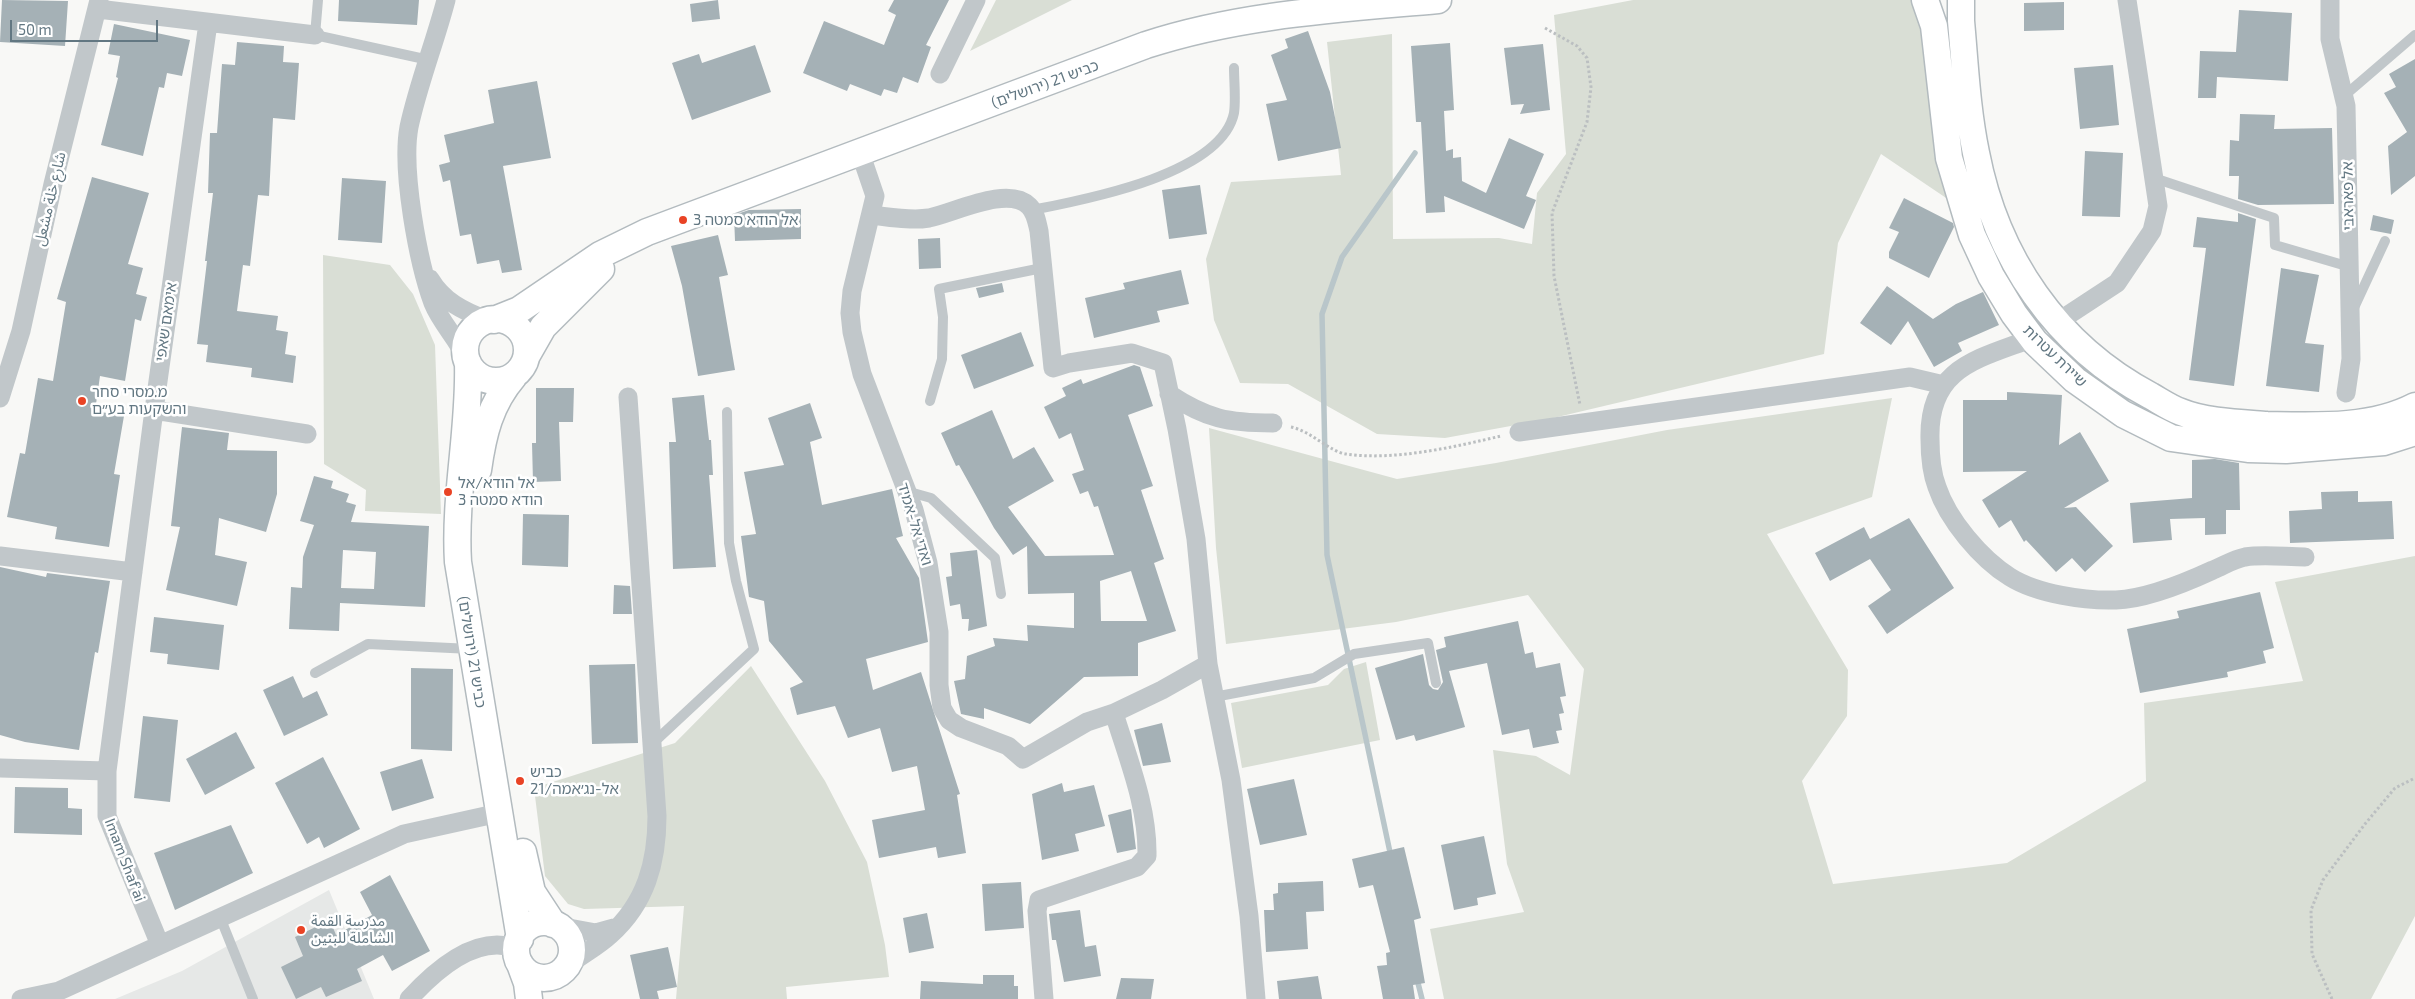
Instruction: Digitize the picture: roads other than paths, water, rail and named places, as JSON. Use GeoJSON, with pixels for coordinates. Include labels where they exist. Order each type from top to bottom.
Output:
{"type":"FeatureCollection","features":[{"type":"Feature","properties":{"kind":"main road","name":"כביש 21 (ירושלים)"},"geometry":{"type":"LineString","coordinates":[[491,320],[519,310],[600,255],[667,224],[1164,39],[1264,16],[1438,0]]}},
{"type":"Feature","properties":{"kind":"main road","name":"שיירת עטרות"},"geometry":{"type":"LineString","coordinates":[[1925,0],[1934,26],[1945,132],[1958,195],[1972,235],[1991,276],[2014,314],[2033,338],[2075,380],[2124,414],[2171,438],[2248,449],[2286,450],[2384,442],[2415,432]]}},
{"type":"Feature","properties":{"kind":"main road","name":"שיירת עטרות"},"geometry":{"type":"LineString","coordinates":[[1961,0],[1961,21],[1971,120],[1984,187],[2014,263],[2036,298],[2056,323],[2093,359],[2126,382],[2181,412],[2237,423],[2300,426],[2362,422],[2402,412],[2415,406]]}},
{"type":"Feature","properties":{"kind":"main road","name":"כביש 21 (ירושלים)"},"geometry":{"type":"LineString","coordinates":[[555,925],[536,901],[528,881],[475,560],[476,492],[484,434],[496,401],[521,366],[543,327],[583,285],[628,249],[667,224]]}},
{"type":"Feature","properties":{"kind":"main road"},"geometry":{"type":"LineString","coordinates":[[503,319],[517,327],[524,335],[521,366],[503,381],[491,381],[480,378],[471,369],[467,360],[465,345],[469,335],[476,326],[491,320],[503,319]]}},
{"type":"Feature","properties":{"kind":"main road","name":"כביש 21 (ירושלים)"},"geometry":{"type":"LineString","coordinates":[[467,360],[466,427],[458,490],[456,532],[458,562],[499,813],[519,950],[529,999]]}},
{"type":"Feature","properties":{"kind":"main road"},"geometry":{"type":"LineString","coordinates":[[552,999],[571,958],[572,945],[567,934],[548,922],[533,925],[523,932],[519,950],[532,976],[544,978],[555,976],[566,968]]}},
{"type":"Feature","properties":{"kind":"street"},"geometry":{"type":"LineString","coordinates":[[446,0],[409,127],[407,147],[411,201],[421,257],[434,304],[467,360]]}},
{"type":"Feature","properties":{"kind":"street"},"geometry":{"type":"LineString","coordinates":[[940,74],[976,0]]}},
{"type":"Feature","properties":{"kind":"street"},"geometry":{"type":"LineString","coordinates":[[2056,323],[2117,283],[2152,231],[2158,206],[2127,0]]}},
{"type":"Feature","properties":{"kind":"street","name":"אל פאראבי"},"geometry":{"type":"LineString","coordinates":[[2330,0],[2330,39],[2346,106],[2351,359],[2346,393]]}},
{"type":"Feature","properties":{"kind":"street"},"geometry":{"type":"LineString","coordinates":[[99,5],[208,23],[314,35]]}},
{"type":"Feature","properties":{"kind":"street","name":"شارع خلة مشعل"},"geometry":{"type":"LineString","coordinates":[[0,398],[21,330],[53,184],[99,5]]}},
{"type":"Feature","properties":{"kind":"street","name":"אימאם שאפי"},"geometry":{"type":"LineString","coordinates":[[107,771],[154,410],[208,23]]}},
{"type":"Feature","properties":{"kind":"street","name":"ואדי אל-אמיד"},"geometry":{"type":"LineString","coordinates":[[860,152],[875,196],[852,291],[850,313],[852,332],[862,374],[906,491],[928,563],[939,632],[939,685],[942,708],[949,720],[961,728],[1008,746],[1023,759],[1087,722],[1114,713]]}},
{"type":"Feature","properties":{"kind":"street"},"geometry":{"type":"LineString","coordinates":[[871,215],[906,219],[928,218],[990,201],[1007,198],[1021,201],[1032,210],[1040,231],[1052,368],[1069,363],[1132,353],[1163,363],[1177,429],[1196,539],[1208,664],[1234,800],[1249,916],[1256,999]]}},
{"type":"Feature","properties":{"kind":"street"},"geometry":{"type":"LineString","coordinates":[[421,257],[430,280],[443,297],[465,311],[491,320]]}},
{"type":"Feature","properties":{"kind":"street"},"geometry":{"type":"LineString","coordinates":[[2033,338],[1977,359],[1952,373],[1944,385],[1930,418],[1930,440],[1937,487],[1954,520],[1978,551],[2010,577],[2043,591],[2117,600],[2173,587],[2244,557],[2305,556]]}},
{"type":"Feature","properties":{"kind":"street"},"geometry":{"type":"LineString","coordinates":[[1519,432],[1910,377],[1944,385]]}},
{"type":"Feature","properties":{"kind":"street"},"geometry":{"type":"LineString","coordinates":[[1169,394],[1188,407],[1216,419],[1273,423]]}},
{"type":"Feature","properties":{"kind":"street"},"geometry":{"type":"LineString","coordinates":[[566,968],[611,934],[626,918],[644,891],[655,860],[657,816],[628,398]]}},
{"type":"Feature","properties":{"kind":"street"},"geometry":{"type":"LineString","coordinates":[[154,410],[306,434]]}},
{"type":"Feature","properties":{"kind":"street"},"geometry":{"type":"LineString","coordinates":[[0,556],[133,572]]}},
{"type":"Feature","properties":{"kind":"street"},"geometry":{"type":"LineString","coordinates":[[1044,999],[1037,911],[1039,900],[1137,867],[1147,856],[1147,836],[1138,789],[1114,713],[1162,690],[1208,664]]}},
{"type":"Feature","properties":{"kind":"street"},"geometry":{"type":"LineString","coordinates":[[0,768],[107,771]]}},
{"type":"Feature","properties":{"kind":"street","name":"Imam Shaf'ai"},"geometry":{"type":"LineString","coordinates":[[107,771],[106,816],[160,945]]}},
{"type":"Feature","properties":{"kind":"street"},"geometry":{"type":"LineString","coordinates":[[21,999],[58,991],[404,834],[499,813]]}},
{"type":"Feature","properties":{"kind":"street"},"geometry":{"type":"LineString","coordinates":[[555,925],[596,933],[611,929],[626,918]]}},
{"type":"Feature","properties":{"kind":"street"},"geometry":{"type":"LineString","coordinates":[[409,999],[437,973],[471,950],[497,945],[519,950]]}},
{"type":"Feature","properties":{"kind":"lane"},"geometry":{"type":"LineString","coordinates":[[318,0],[314,35],[429,60]]}},
{"type":"Feature","properties":{"kind":"lane"},"geometry":{"type":"LineString","coordinates":[[2344,96],[2415,35]]}},
{"type":"Feature","properties":{"kind":"lane"},"geometry":{"type":"LineString","coordinates":[[1032,210],[1112,193],[1173,172],[1202,154],[1221,136],[1234,114],[1234,68]]}},
{"type":"Feature","properties":{"kind":"lane"},"geometry":{"type":"LineString","coordinates":[[2154,178],[2274,218],[2275,245],[2350,267]]}},
{"type":"Feature","properties":{"kind":"lane"},"geometry":{"type":"LineString","coordinates":[[2350,317],[2386,241]]}},
{"type":"Feature","properties":{"kind":"lane"},"geometry":{"type":"LineString","coordinates":[[930,400],[942,359],[943,317],[939,289],[1042,268]]}},
{"type":"Feature","properties":{"kind":"lane"},"geometry":{"type":"LineString","coordinates":[[652,744],[754,649],[736,581],[729,543],[727,412]]}},
{"type":"Feature","properties":{"kind":"lane"},"geometry":{"type":"LineString","coordinates":[[906,491],[931,498],[995,558],[1001,594]]}},
{"type":"Feature","properties":{"kind":"lane"},"geometry":{"type":"LineString","coordinates":[[1214,697],[1314,678],[1344,658],[1354,654],[1428,643],[1436,683]]}},
{"type":"Feature","properties":{"kind":"lane"},"geometry":{"type":"LineString","coordinates":[[315,673],[368,644],[472,649]]}},
{"type":"Feature","properties":{"kind":"lane"},"geometry":{"type":"LineString","coordinates":[[220,917],[253,999]]}},
{"type":"Feature","properties":{"kind":"waterway"},"geometry":{"type":"LineString","coordinates":[[1391,857],[1327,555],[1322,314],[1342,257],[1415,153]]}},
{"type":"Feature","properties":{"kind":"waterway"},"geometry":{"type":"LineString","coordinates":[[1417,979],[1422,999]]}},
{"type":"Feature","properties":{"kind":"place","name":"אל הודא סמטה 3"},"geometry":{"type":"Point","coordinates":[683,220]}},
{"type":"Feature","properties":{"kind":"place","name":"מ.מסרי סחר והשקעות בע״ם"},"geometry":{"type":"Point","coordinates":[82,401]}},
{"type":"Feature","properties":{"kind":"place","name":"אל הודא/אל הודא סמטה 3"},"geometry":{"type":"Point","coordinates":[448,492]}},
{"type":"Feature","properties":{"kind":"place","name":"כביש 21/אל-נג׳אמה"},"geometry":{"type":"Point","coordinates":[520,781]}},
{"type":"Feature","properties":{"kind":"place","name":"مدرسة القمة الشاملة للبنين"},"geometry":{"type":"Point","coordinates":[301,930]}}]}
